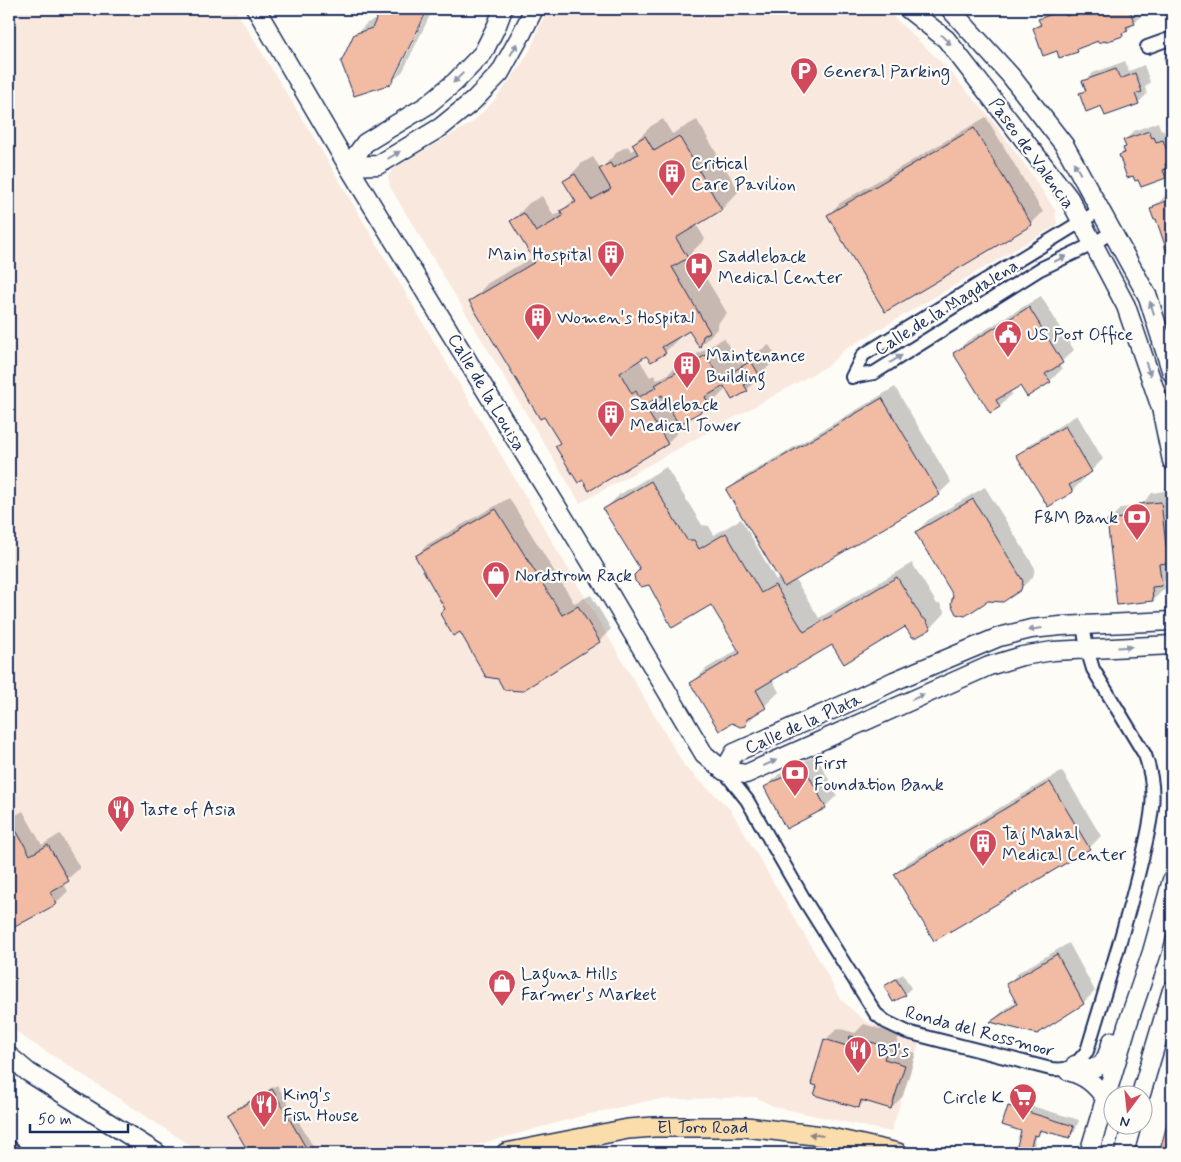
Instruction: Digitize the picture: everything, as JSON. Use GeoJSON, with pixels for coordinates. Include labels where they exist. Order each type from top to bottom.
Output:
{"type":"FeatureCollection","features":[{"type":"Feature","properties":{"kind":"main road","name":"El Toro Road"},"geometry":{"type":"LineString","coordinates":[[506,1153],[628,1129],[746,1127],[822,1136],[898,1153]]}},
{"type":"Feature","properties":{"kind":"street","name":"Calle de la Louisa"},"geometry":{"type":"LineString","coordinates":[[256,9],[348,166],[589,560],[704,754],[724,771]]}},
{"type":"Feature","properties":{"kind":"street"},"geometry":{"type":"LineString","coordinates":[[348,166],[365,143],[426,106],[455,82],[483,54],[503,9]]}},
{"type":"Feature","properties":{"kind":"street"},"geometry":{"type":"LineString","coordinates":[[348,166],[378,165],[441,128],[473,101],[500,73],[522,35],[534,9]]}},
{"type":"Feature","properties":{"kind":"street","name":"Paseo de Valencia"},"geometry":{"type":"LineString","coordinates":[[908,9],[946,39],[1068,198],[1126,306],[1162,408],[1172,460]]}},
{"type":"Feature","properties":{"kind":"street","name":"Paseo de Valencia"},"geometry":{"type":"LineString","coordinates":[[950,9],[1010,75],[1065,146],[1148,296],[1172,372]]}},
{"type":"Feature","properties":{"kind":"street"},"geometry":{"type":"LineString","coordinates":[[1147,47],[1172,38]]}},
{"type":"Feature","properties":{"kind":"street","name":"Calle de la Magdalena"},"geometry":{"type":"LineString","coordinates":[[1100,210],[1082,223],[863,355],[852,377],[874,373],[1040,269],[1093,244],[1112,232]]}},
{"type":"Feature","properties":{"kind":"street","name":"Calle de la Plata"},"geometry":{"type":"LineString","coordinates":[[1172,621],[1031,629],[981,643],[734,753],[724,771],[746,774],[989,666],[1022,656],[1053,651],[1172,645]]}},
{"type":"Feature","properties":{"kind":"street"},"geometry":{"type":"LineString","coordinates":[[1070,1068],[1087,1051],[1129,912],[1153,806],[1150,770],[1145,755],[1093,669],[1083,625]]}},
{"type":"Feature","properties":{"kind":"street","name":"Ronda del Rossmoor"},"geometry":{"type":"LineString","coordinates":[[724,771],[747,800],[805,901],[876,1014],[886,1022],[906,1032],[1052,1069],[1070,1068]]}},
{"type":"Feature","properties":{"kind":"street"},"geometry":{"type":"LineString","coordinates":[[1110,1084],[1127,1026],[1152,952],[1172,880]]}},
{"type":"Feature","properties":{"kind":"street"},"geometry":{"type":"LineString","coordinates":[[1144,1084],[1172,990]]}},
{"type":"Feature","properties":{"kind":"street"},"geometry":{"type":"LineString","coordinates":[[1070,1068],[1086,1069],[1097,1067],[1106,1061],[1124,1013],[1135,1003]]}},
{"type":"Feature","properties":{"kind":"street"},"geometry":{"type":"LineString","coordinates":[[9,1056],[28,1072],[157,1153]]}},
{"type":"Feature","properties":{"kind":"street"},"geometry":{"type":"LineString","coordinates":[[1070,1068],[1097,1086],[1104,1096]]}},
{"type":"Feature","properties":{"kind":"street"},"geometry":{"type":"LineString","coordinates":[[1090,1153],[1104,1106]]}},
{"type":"Feature","properties":{"kind":"street"},"geometry":{"type":"LineString","coordinates":[[1124,1153],[1129,1134]]}},
{"type":"Feature","properties":{"kind":"shaded area"},"geometry":{"type":"Polygon","coordinates":[[[9,9],[235,9],[317,143],[685,767],[730,809],[840,999],[865,1021],[919,1043],[891,1132],[775,1107],[755,1097],[652,1100],[585,1115],[473,1146],[456,1153],[202,1153],[23,1037],[9,1025],[9,9]]]}},
{"type":"Feature","properties":{"kind":"shaded area","name":"Saddleback Medical Center"},"geometry":{"type":"Polygon","coordinates":[[[547,9],[885,9],[941,62],[989,116],[1055,210],[1057,225],[844,350],[829,365],[580,503],[390,187],[388,176],[394,168],[473,122],[492,103],[520,67],[530,50],[547,9]]]}},
{"type":"Feature","properties":{"kind":"building"},"geometry":{"type":"Polygon","coordinates":[[[381,9],[428,9],[391,84],[354,96],[341,62],[354,34],[372,28],[381,9]]]}},
{"type":"Feature","properties":{"kind":"building"},"geometry":{"type":"Polygon","coordinates":[[[1088,9],[1129,9],[1135,24],[1126,27],[1128,31],[1122,33],[1123,36],[1105,42],[1098,43],[1098,41],[1077,49],[1078,52],[1059,58],[1057,51],[1043,56],[1033,28],[1041,25],[1038,19],[1064,10],[1066,16],[1088,9]]]}},
{"type":"Feature","properties":{"kind":"building"},"geometry":{"type":"Polygon","coordinates":[[[1116,69],[1120,79],[1135,73],[1142,92],[1135,94],[1139,104],[1105,116],[1101,106],[1086,112],[1079,93],[1086,91],[1082,81],[1116,69]]]}},
{"type":"Feature","properties":{"kind":"building"},"geometry":{"type":"Polygon","coordinates":[[[974,128],[1032,225],[885,312],[827,215],[974,128]]]}},
{"type":"Feature","properties":{"kind":"building"},"geometry":{"type":"Polygon","coordinates":[[[1149,131],[1156,142],[1163,140],[1171,162],[1165,164],[1166,169],[1163,170],[1166,178],[1141,187],[1138,180],[1135,181],[1133,176],[1127,178],[1119,155],[1125,153],[1123,148],[1126,147],[1123,140],[1149,131]]]}},
{"type":"Feature","properties":{"kind":"building"},"geometry":{"type":"Polygon","coordinates":[[[645,136],[654,151],[679,136],[722,210],[676,238],[688,258],[672,267],[710,332],[703,336],[700,348],[689,331],[662,347],[666,353],[651,362],[646,356],[620,373],[632,394],[636,391],[639,397],[657,387],[655,385],[706,355],[720,379],[751,361],[760,376],[744,385],[748,391],[732,400],[724,386],[705,397],[710,406],[679,425],[662,395],[644,406],[668,444],[589,491],[583,480],[578,483],[555,446],[560,443],[544,417],[540,419],[469,301],[535,262],[510,221],[524,213],[536,232],[563,216],[560,211],[576,202],[563,181],[575,174],[591,200],[611,189],[599,169],[610,163],[613,168],[638,154],[632,144],[645,136]]]}},
{"type":"Feature","properties":{"kind":"building"},"geometry":{"type":"Polygon","coordinates":[[[1172,199],[1172,260],[1170,260],[1156,219],[1154,220],[1150,209],[1172,199]]]}},
{"type":"Feature","properties":{"kind":"building","name":"US Post Office"},"geometry":{"type":"Polygon","coordinates":[[[1029,307],[1063,363],[1045,374],[1051,382],[1027,397],[1020,386],[996,400],[1000,407],[990,413],[953,353],[1029,307]]]}},
{"type":"Feature","properties":{"kind":"building"},"geometry":{"type":"Polygon","coordinates":[[[882,398],[940,495],[784,587],[726,490],[882,398]]]}},
{"type":"Feature","properties":{"kind":"building"},"geometry":{"type":"Polygon","coordinates":[[[1065,426],[1092,472],[1069,485],[1073,492],[1048,507],[1016,455],[1065,426]]]}},
{"type":"Feature","properties":{"kind":"building"},"geometry":{"type":"Polygon","coordinates":[[[651,481],[687,540],[694,540],[699,549],[726,533],[761,593],[775,585],[804,632],[897,577],[922,618],[925,619],[931,629],[917,637],[912,637],[905,627],[844,664],[832,645],[756,690],[766,708],[747,719],[746,726],[740,727],[732,723],[719,731],[690,683],[740,653],[711,605],[672,628],[649,585],[641,587],[635,581],[634,575],[640,569],[603,509],[651,481]]]}},
{"type":"Feature","properties":{"kind":"building"},"geometry":{"type":"Polygon","coordinates":[[[973,499],[1023,581],[1021,590],[1003,602],[988,601],[965,616],[956,614],[951,604],[953,595],[915,532],[973,499]]]}},
{"type":"Feature","properties":{"kind":"building","name":"F&M Bank"},"geometry":{"type":"Polygon","coordinates":[[[1161,502],[1168,563],[1159,564],[1162,586],[1152,587],[1153,601],[1117,605],[1107,520],[1140,516],[1139,504],[1161,502]]]}},
{"type":"Feature","properties":{"kind":"building","name":"Nordstrom Rack"},"geometry":{"type":"Polygon","coordinates":[[[496,509],[562,615],[578,606],[600,642],[522,691],[504,690],[498,679],[486,677],[460,632],[453,636],[440,614],[445,609],[415,556],[496,509]]]}},
{"type":"Feature","properties":{"kind":"building","name":"First Foundation Bank"},"geometry":{"type":"Polygon","coordinates":[[[804,766],[826,808],[786,829],[764,787],[804,766]]]}},
{"type":"Feature","properties":{"kind":"building","name":"Taj Mahal Medical Center"},"geometry":{"type":"Polygon","coordinates":[[[1050,782],[1090,849],[934,941],[894,874],[1050,782]]]}},
{"type":"Feature","properties":{"kind":"building"},"geometry":{"type":"Polygon","coordinates":[[[9,818],[30,855],[48,845],[69,881],[50,892],[57,904],[9,930],[9,818]]]}},
{"type":"Feature","properties":{"kind":"building"},"geometry":{"type":"Polygon","coordinates":[[[1057,954],[1084,1004],[1037,1034],[990,1022],[1017,1004],[1006,984],[1057,954]]]}},
{"type":"Feature","properties":{"kind":"building"},"geometry":{"type":"Polygon","coordinates":[[[896,979],[906,995],[893,1002],[884,986],[896,979]]]}},
{"type":"Feature","properties":{"kind":"building","name":"BJ's"},"geometry":{"type":"Polygon","coordinates":[[[850,1036],[888,1047],[884,1059],[905,1065],[891,1109],[861,1100],[859,1108],[814,1095],[817,1086],[811,1084],[824,1039],[847,1046],[850,1036]]]}},
{"type":"Feature","properties":{"kind":"building","name":"King's Fish House"},"geometry":{"type":"Polygon","coordinates":[[[272,1089],[309,1153],[249,1153],[227,1115],[272,1089]]]}},
{"type":"Feature","properties":{"kind":"building"},"geometry":{"type":"Polygon","coordinates":[[[1008,1106],[1074,1126],[1070,1138],[1040,1130],[1038,1136],[1034,1135],[1029,1153],[1015,1153],[1021,1131],[1002,1125],[1008,1106]]]}},
{"type":"Feature","properties":{"kind":"building"},"geometry":{"type":"Polygon","coordinates":[[[1169,1117],[1172,1118],[1172,1153],[1159,1153],[1169,1117]]]}},
{"type":"Feature","properties":{"kind":"place","name":"General Parking"},"geometry":{"type":"Point","coordinates":[804,95]}},
{"type":"Feature","properties":{"kind":"place","name":"Critical Care Pavilion"},"geometry":{"type":"Point","coordinates":[672,197]}},
{"type":"Feature","properties":{"kind":"place","name":"Main Hospital"},"geometry":{"type":"Point","coordinates":[611,278]}},
{"type":"Feature","properties":{"kind":"place","name":"Saddleback Medical Center"},"geometry":{"type":"Point","coordinates":[699,290]}},
{"type":"Feature","properties":{"kind":"place","name":"Women's Hospital"},"geometry":{"type":"Point","coordinates":[538,341]}},
{"type":"Feature","properties":{"kind":"place","name":"US Post Office"},"geometry":{"type":"Point","coordinates":[1008,358]}},
{"type":"Feature","properties":{"kind":"place","name":"Maintenance Building"},"geometry":{"type":"Point","coordinates":[687,389]}},
{"type":"Feature","properties":{"kind":"place","name":"Saddleback Medical Tower"},"geometry":{"type":"Point","coordinates":[611,438]}},
{"type":"Feature","properties":{"kind":"place","name":"F&M Bank"},"geometry":{"type":"Point","coordinates":[1137,541]}},
{"type":"Feature","properties":{"kind":"place","name":"Nordstrom Rack"},"geometry":{"type":"Point","coordinates":[496,599]}},
{"type":"Feature","properties":{"kind":"place","name":"First Foundation Bank"},"geometry":{"type":"Point","coordinates":[795,797]}},
{"type":"Feature","properties":{"kind":"place","name":"Taste of Asia"},"geometry":{"type":"Point","coordinates":[121,833]}},
{"type":"Feature","properties":{"kind":"place","name":"Taj Mahal Medical Center"},"geometry":{"type":"Point","coordinates":[983,867]}},
{"type":"Feature","properties":{"kind":"place","name":"Laguna Hills Farmer's Market"},"geometry":{"type":"Point","coordinates":[502,1007]}},
{"type":"Feature","properties":{"kind":"place","name":"BJ's"},"geometry":{"type":"Point","coordinates":[858,1074]}},
{"type":"Feature","properties":{"kind":"place","name":"Circle K"},"geometry":{"type":"Point","coordinates":[1023,1121]}},
{"type":"Feature","properties":{"kind":"place","name":"King's Fish House"},"geometry":{"type":"Point","coordinates":[264,1128]}}]}
